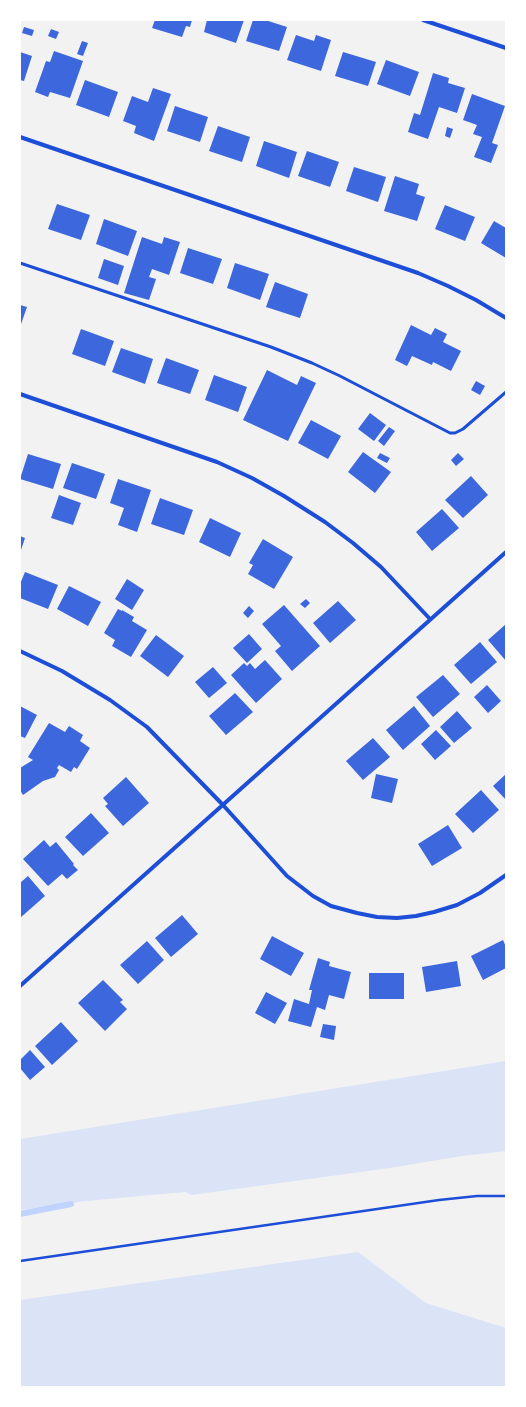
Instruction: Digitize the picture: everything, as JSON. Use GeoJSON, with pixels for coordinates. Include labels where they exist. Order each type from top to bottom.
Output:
{"type":"FeatureCollection","features":[{"type":"Feature","properties":{"kind":"street"},"geometry":{"type":"LineString","coordinates":[[423,20],[506,48]]}},
{"type":"Feature","properties":{"kind":"street"},"geometry":{"type":"LineString","coordinates":[[20,137],[418,273],[465,294],[506,318]]}},
{"type":"Feature","properties":{"kind":"street"},"geometry":{"type":"LineString","coordinates":[[20,394],[217,462],[252,478],[290,499],[354,542],[381,567],[430,619]]}},
{"type":"Feature","properties":{"kind":"street"},"geometry":{"type":"LineString","coordinates":[[20,986],[506,552]]}},
{"type":"Feature","properties":{"kind":"street"},"geometry":{"type":"LineString","coordinates":[[20,651],[62,671],[134,717],[162,742],[223,805],[287,876],[313,896],[331,906],[377,917],[397,918],[416,916],[457,905],[480,893],[506,875]]}},
{"type":"Feature","properties":{"kind":"lane"},"geometry":{"type":"LineString","coordinates":[[20,263],[270,347],[312,363],[347,379],[450,433],[463,429],[506,392]]}},
{"type":"Feature","properties":{"kind":"path"},"geometry":{"type":"LineString","coordinates":[[20,1261],[439,1200],[477,1196],[506,1196]]}},
{"type":"Feature","properties":{"kind":"shaded area"},"geometry":{"type":"Polygon","coordinates":[[[506,1061],[506,1151],[192,1195],[185,1192],[86,1201],[20,1210],[20,1139],[506,1061]]]}},
{"type":"Feature","properties":{"kind":"shaded area"},"geometry":{"type":"Polygon","coordinates":[[[358,1252],[426,1303],[506,1328],[506,1387],[20,1387],[20,1300],[358,1252]]]}},
{"type":"Feature","properties":{"kind":"building"},"geometry":{"type":"Polygon","coordinates":[[[155,20],[192,20],[190,27],[186,26],[182,37],[152,28],[155,20]]]}},
{"type":"Feature","properties":{"kind":"building"},"geometry":{"type":"Polygon","coordinates":[[[207,20],[244,20],[236,43],[204,32],[207,20]]]}},
{"type":"Feature","properties":{"kind":"building"},"geometry":{"type":"Polygon","coordinates":[[[253,20],[265,20],[287,27],[279,51],[246,41],[253,20]]]}},
{"type":"Feature","properties":{"kind":"building"},"geometry":{"type":"Polygon","coordinates":[[[24,27],[34,30],[32,36],[22,33],[24,27]]]}},
{"type":"Feature","properties":{"kind":"building"},"geometry":{"type":"Polygon","coordinates":[[[51,29],[59,32],[56,39],[48,36],[51,29]]]}},
{"type":"Feature","properties":{"kind":"building"},"geometry":{"type":"Polygon","coordinates":[[[296,35],[314,41],[316,35],[331,40],[321,71],[287,60],[296,35]]]}},
{"type":"Feature","properties":{"kind":"building"},"geometry":{"type":"Polygon","coordinates":[[[82,41],[88,43],[83,56],[77,54],[82,41]]]}},
{"type":"Feature","properties":{"kind":"building"},"geometry":{"type":"Polygon","coordinates":[[[54,51],[83,61],[70,98],[50,92],[48,97],[35,92],[46,61],[50,62],[54,51]]]}},
{"type":"Feature","properties":{"kind":"building"},"geometry":{"type":"Polygon","coordinates":[[[20,52],[32,56],[24,81],[20,80],[20,52]]]}},
{"type":"Feature","properties":{"kind":"building"},"geometry":{"type":"Polygon","coordinates":[[[343,52],[376,62],[368,86],[335,76],[343,52]]]}},
{"type":"Feature","properties":{"kind":"building"},"geometry":{"type":"Polygon","coordinates":[[[386,60],[419,72],[410,96],[377,84],[386,60]]]}},
{"type":"Feature","properties":{"kind":"building"},"geometry":{"type":"Polygon","coordinates":[[[433,73],[449,78],[448,83],[465,88],[457,113],[439,107],[428,139],[408,132],[414,113],[420,115],[433,73]]]}},
{"type":"Feature","properties":{"kind":"building"},"geometry":{"type":"Polygon","coordinates":[[[85,80],[118,92],[109,117],[76,105],[85,80]]]}},
{"type":"Feature","properties":{"kind":"building"},"geometry":{"type":"Polygon","coordinates":[[[153,88],[171,94],[154,141],[134,133],[136,126],[123,121],[132,96],[148,102],[153,88]]]}},
{"type":"Feature","properties":{"kind":"building"},"geometry":{"type":"Polygon","coordinates":[[[472,94],[505,106],[492,143],[498,145],[491,163],[474,157],[482,137],[473,134],[477,125],[463,120],[472,94]]]}},
{"type":"Feature","properties":{"kind":"building"},"geometry":{"type":"Polygon","coordinates":[[[175,106],[208,117],[200,142],[167,131],[175,106]]]}},
{"type":"Feature","properties":{"kind":"building"},"geometry":{"type":"Polygon","coordinates":[[[218,126],[250,137],[242,162],[209,151],[218,126]]]}},
{"type":"Feature","properties":{"kind":"building"},"geometry":{"type":"Polygon","coordinates":[[[447,127],[453,129],[450,138],[445,136],[447,127]]]}},
{"type":"Feature","properties":{"kind":"building"},"geometry":{"type":"Polygon","coordinates":[[[264,141],[297,152],[289,178],[256,166],[264,141]]]}},
{"type":"Feature","properties":{"kind":"building"},"geometry":{"type":"Polygon","coordinates":[[[307,151],[339,162],[330,187],[298,176],[307,151]]]}},
{"type":"Feature","properties":{"kind":"building"},"geometry":{"type":"Polygon","coordinates":[[[354,167],[386,177],[378,202],[346,191],[354,167]]]}},
{"type":"Feature","properties":{"kind":"building"},"geometry":{"type":"Polygon","coordinates":[[[395,176],[419,184],[416,194],[425,197],[417,221],[384,211],[395,176]]]}},
{"type":"Feature","properties":{"kind":"building"},"geometry":{"type":"Polygon","coordinates":[[[57,204],[90,215],[81,240],[48,229],[57,204]]]}},
{"type":"Feature","properties":{"kind":"building"},"geometry":{"type":"Polygon","coordinates":[[[445,205],[475,217],[465,241],[435,229],[445,205]]]}},
{"type":"Feature","properties":{"kind":"building"},"geometry":{"type":"Polygon","coordinates":[[[104,219],[137,231],[128,256],[96,244],[104,219]]]}},
{"type":"Feature","properties":{"kind":"building"},"geometry":{"type":"Polygon","coordinates":[[[494,221],[506,228],[506,258],[481,243],[494,221]]]}},
{"type":"Feature","properties":{"kind":"building"},"geometry":{"type":"Polygon","coordinates":[[[142,237],[162,244],[164,237],[180,242],[169,275],[152,269],[149,277],[156,279],[149,300],[124,293],[142,237]]]}},
{"type":"Feature","properties":{"kind":"building"},"geometry":{"type":"Polygon","coordinates":[[[188,248],[222,259],[213,284],[180,273],[188,248]]]}},
{"type":"Feature","properties":{"kind":"building"},"geometry":{"type":"Polygon","coordinates":[[[104,259],[124,266],[118,285],[98,278],[104,259]]]}},
{"type":"Feature","properties":{"kind":"building"},"geometry":{"type":"Polygon","coordinates":[[[235,263],[269,274],[260,300],[227,288],[235,263]]]}},
{"type":"Feature","properties":{"kind":"building"},"geometry":{"type":"Polygon","coordinates":[[[275,282],[308,294],[300,318],[266,307],[275,282]]]}},
{"type":"Feature","properties":{"kind":"building"},"geometry":{"type":"Polygon","coordinates":[[[20,305],[27,307],[20,327],[20,305]]]}},
{"type":"Feature","properties":{"kind":"building"},"geometry":{"type":"Polygon","coordinates":[[[411,325],[431,335],[435,328],[447,334],[443,342],[461,351],[451,371],[433,362],[432,365],[412,356],[407,366],[395,360],[411,325]]]}},
{"type":"Feature","properties":{"kind":"building"},"geometry":{"type":"Polygon","coordinates":[[[81,329],[114,341],[105,366],[72,354],[81,329]]]}},
{"type":"Feature","properties":{"kind":"building"},"geometry":{"type":"Polygon","coordinates":[[[121,348],[153,359],[145,384],[112,372],[121,348]]]}},
{"type":"Feature","properties":{"kind":"building"},"geometry":{"type":"Polygon","coordinates":[[[166,358],[199,370],[190,394],[157,383],[166,358]]]}},
{"type":"Feature","properties":{"kind":"building"},"geometry":{"type":"Polygon","coordinates":[[[267,370],[297,385],[301,376],[316,383],[288,441],[243,420],[267,370]]]}},
{"type":"Feature","properties":{"kind":"building"},"geometry":{"type":"Polygon","coordinates":[[[214,375],[247,387],[238,412],[205,400],[214,375]]]}},
{"type":"Feature","properties":{"kind":"building"},"geometry":{"type":"Polygon","coordinates":[[[476,381],[485,386],[480,395],[471,390],[476,381]]]}},
{"type":"Feature","properties":{"kind":"building"},"geometry":{"type":"Polygon","coordinates":[[[370,413],[386,425],[374,441],[358,429],[370,413]]]}},
{"type":"Feature","properties":{"kind":"building"},"geometry":{"type":"Polygon","coordinates":[[[311,420],[341,436],[328,459],[298,443],[311,420]]]}},
{"type":"Feature","properties":{"kind":"building"},"geometry":{"type":"Polygon","coordinates":[[[389,427],[395,431],[384,446],[378,441],[389,427]]]}},
{"type":"Feature","properties":{"kind":"building"},"geometry":{"type":"Polygon","coordinates":[[[363,452],[391,472],[375,493],[348,472],[363,452]]]}},
{"type":"Feature","properties":{"kind":"building"},"geometry":{"type":"Polygon","coordinates":[[[380,453],[390,458],[387,463],[377,458],[380,453]]]}},
{"type":"Feature","properties":{"kind":"building"},"geometry":{"type":"Polygon","coordinates":[[[458,453],[464,459],[456,466],[451,460],[458,453]]]}},
{"type":"Feature","properties":{"kind":"building"},"geometry":{"type":"Polygon","coordinates":[[[28,454],[61,464],[53,489],[20,479],[28,454]]]}},
{"type":"Feature","properties":{"kind":"building"},"geometry":{"type":"Polygon","coordinates":[[[72,463],[105,474],[96,499],[63,488],[72,463]]]}},
{"type":"Feature","properties":{"kind":"building"},"geometry":{"type":"Polygon","coordinates":[[[471,476],[488,495],[463,518],[445,500],[471,476]]]}},
{"type":"Feature","properties":{"kind":"building"},"geometry":{"type":"Polygon","coordinates":[[[118,479],[151,490],[137,532],[118,525],[124,508],[110,503],[118,479]]]}},
{"type":"Feature","properties":{"kind":"building"},"geometry":{"type":"Polygon","coordinates":[[[59,495],[81,503],[73,525],[51,518],[59,495]]]}},
{"type":"Feature","properties":{"kind":"building"},"geometry":{"type":"Polygon","coordinates":[[[160,498],[193,510],[184,535],[151,524],[160,498]]]}},
{"type":"Feature","properties":{"kind":"building"},"geometry":{"type":"Polygon","coordinates":[[[442,509],[459,528],[432,551],[416,532],[442,509]]]}},
{"type":"Feature","properties":{"kind":"building"},"geometry":{"type":"Polygon","coordinates":[[[210,518],[241,533],[230,557],[199,542],[210,518]]]}},
{"type":"Feature","properties":{"kind":"building"},"geometry":{"type":"Polygon","coordinates":[[[20,536],[25,538],[20,553],[20,536]]]}},
{"type":"Feature","properties":{"kind":"building"},"geometry":{"type":"Polygon","coordinates":[[[263,539],[293,557],[274,589],[248,574],[253,565],[249,563],[263,539]]]}},
{"type":"Feature","properties":{"kind":"building"},"geometry":{"type":"Polygon","coordinates":[[[25,572],[58,585],[48,609],[20,598],[20,584],[25,572]]]}},
{"type":"Feature","properties":{"kind":"building"},"geometry":{"type":"Polygon","coordinates":[[[127,579],[144,590],[132,610],[115,599],[127,579]]]}},
{"type":"Feature","properties":{"kind":"building"},"geometry":{"type":"Polygon","coordinates":[[[69,586],[101,602],[88,626],[57,609],[69,586]]]}},
{"type":"Feature","properties":{"kind":"building"},"geometry":{"type":"Polygon","coordinates":[[[306,599],[310,603],[305,608],[300,604],[306,599]]]}},
{"type":"Feature","properties":{"kind":"building"},"geometry":{"type":"Polygon","coordinates":[[[338,601],[356,620],[330,643],[313,623],[338,601]]]}},
{"type":"Feature","properties":{"kind":"building"},"geometry":{"type":"Polygon","coordinates":[[[284,605],[320,646],[292,671],[275,651],[281,646],[262,624],[284,605]]]}},
{"type":"Feature","properties":{"kind":"building"},"geometry":{"type":"Polygon","coordinates":[[[249,606],[254,611],[248,618],[243,613],[249,606]]]}},
{"type":"Feature","properties":{"kind":"building"},"geometry":{"type":"Polygon","coordinates":[[[118,609],[134,617],[132,621],[147,630],[131,657],[112,646],[115,640],[104,633],[118,609]]]}},
{"type":"Feature","properties":{"kind":"building"},"geometry":{"type":"Polygon","coordinates":[[[506,624],[506,661],[488,640],[506,624]]]}},
{"type":"Feature","properties":{"kind":"building"},"geometry":{"type":"Polygon","coordinates":[[[249,634],[262,649],[247,663],[233,648],[249,634]]]}},
{"type":"Feature","properties":{"kind":"building"},"geometry":{"type":"Polygon","coordinates":[[[156,635],[184,656],[168,677],[140,656],[156,635]]]}},
{"type":"Feature","properties":{"kind":"building"},"geometry":{"type":"Polygon","coordinates":[[[480,642],[497,662],[471,684],[454,665],[480,642]]]}},
{"type":"Feature","properties":{"kind":"building"},"geometry":{"type":"Polygon","coordinates":[[[265,660],[282,679],[256,703],[231,675],[244,663],[247,666],[250,663],[255,669],[265,660]]]}},
{"type":"Feature","properties":{"kind":"building"},"geometry":{"type":"Polygon","coordinates":[[[213,667],[227,683],[209,698],[195,682],[213,667]]]}},
{"type":"Feature","properties":{"kind":"building"},"geometry":{"type":"Polygon","coordinates":[[[443,675],[460,694],[433,717],[416,697],[443,675]]]}},
{"type":"Feature","properties":{"kind":"building"},"geometry":{"type":"Polygon","coordinates":[[[487,685],[501,701],[488,713],[474,697],[487,685]]]}},
{"type":"Feature","properties":{"kind":"building"},"geometry":{"type":"Polygon","coordinates":[[[235,693],[253,712],[226,735],[209,716],[235,693]]]}},
{"type":"Feature","properties":{"kind":"building"},"geometry":{"type":"Polygon","coordinates":[[[20,706],[37,715],[25,738],[20,736],[20,706]]]}},
{"type":"Feature","properties":{"kind":"building"},"geometry":{"type":"Polygon","coordinates":[[[414,706],[430,726],[403,750],[386,730],[414,706]]]}},
{"type":"Feature","properties":{"kind":"building"},"geometry":{"type":"Polygon","coordinates":[[[457,711],[472,728],[454,743],[440,727],[457,711]]]}},
{"type":"Feature","properties":{"kind":"building"},"geometry":{"type":"Polygon","coordinates":[[[49,723],[65,732],[69,726],[83,735],[80,741],[90,748],[77,769],[74,767],[71,772],[59,765],[57,768],[59,770],[55,777],[43,781],[23,795],[20,790],[20,768],[33,760],[28,757],[49,723]]]}},
{"type":"Feature","properties":{"kind":"building"},"geometry":{"type":"Polygon","coordinates":[[[436,730],[451,746],[435,760],[421,744],[436,730]]]}},
{"type":"Feature","properties":{"kind":"building"},"geometry":{"type":"Polygon","coordinates":[[[373,738],[390,757],[363,780],[346,761],[373,738]]]}},
{"type":"Feature","properties":{"kind":"building"},"geometry":{"type":"Polygon","coordinates":[[[376,774],[398,779],[392,803],[371,798],[376,774]]]}},
{"type":"Feature","properties":{"kind":"building"},"geometry":{"type":"Polygon","coordinates":[[[506,774],[506,800],[493,786],[506,774]]]}},
{"type":"Feature","properties":{"kind":"building"},"geometry":{"type":"Polygon","coordinates":[[[126,777],[149,803],[123,826],[105,806],[108,804],[103,798],[126,777]]]}},
{"type":"Feature","properties":{"kind":"building"},"geometry":{"type":"Polygon","coordinates":[[[481,790],[499,810],[473,833],[455,814],[481,790]]]}},
{"type":"Feature","properties":{"kind":"building"},"geometry":{"type":"Polygon","coordinates":[[[91,813],[109,833],[83,856],[65,837],[91,813]]]}},
{"type":"Feature","properties":{"kind":"building"},"geometry":{"type":"Polygon","coordinates":[[[448,825],[462,848],[432,866],[418,844],[448,825]]]}},
{"type":"Feature","properties":{"kind":"building"},"geometry":{"type":"Polygon","coordinates":[[[44,840],[50,847],[56,842],[78,870],[67,879],[62,874],[48,886],[23,859],[44,840]]]}},
{"type":"Feature","properties":{"kind":"building"},"geometry":{"type":"Polygon","coordinates":[[[28,876],[45,896],[20,918],[20,883],[28,876]]]}},
{"type":"Feature","properties":{"kind":"building"},"geometry":{"type":"Polygon","coordinates":[[[182,915],[198,934],[171,957],[155,938],[182,915]]]}},
{"type":"Feature","properties":{"kind":"building"},"geometry":{"type":"Polygon","coordinates":[[[272,936],[304,953],[291,976],[260,959],[272,936]]]}},
{"type":"Feature","properties":{"kind":"building"},"geometry":{"type":"Polygon","coordinates":[[[503,940],[506,947],[506,968],[483,980],[471,956],[503,940]]]}},
{"type":"Feature","properties":{"kind":"building"},"geometry":{"type":"Polygon","coordinates":[[[147,941],[164,960],[138,984],[120,965],[147,941]]]}},
{"type":"Feature","properties":{"kind":"building"},"geometry":{"type":"Polygon","coordinates":[[[318,958],[330,962],[329,966],[351,972],[344,999],[329,995],[325,1010],[317,1007],[311,1027],[288,1021],[294,999],[309,1004],[312,990],[309,990],[318,958]]]}},
{"type":"Feature","properties":{"kind":"building"},"geometry":{"type":"Polygon","coordinates":[[[457,961],[461,986],[426,992],[422,967],[457,961]]]}},
{"type":"Feature","properties":{"kind":"building"},"geometry":{"type":"Polygon","coordinates":[[[369,973],[404,973],[404,999],[369,999],[369,973]]]}},
{"type":"Feature","properties":{"kind":"building"},"geometry":{"type":"Polygon","coordinates":[[[103,980],[123,1000],[120,1002],[127,1009],[105,1031],[78,1003],[103,980]]]}},
{"type":"Feature","properties":{"kind":"building"},"geometry":{"type":"Polygon","coordinates":[[[266,992],[287,1003],[275,1024],[255,1013],[266,992]]]}},
{"type":"Feature","properties":{"kind":"building"},"geometry":{"type":"Polygon","coordinates":[[[61,1022],[78,1041],[52,1065],[35,1046],[61,1022]]]}},
{"type":"Feature","properties":{"kind":"building"},"geometry":{"type":"Polygon","coordinates":[[[323,1024],[336,1026],[334,1040],[320,1037],[323,1024]]]}},
{"type":"Feature","properties":{"kind":"building"},"geometry":{"type":"Polygon","coordinates":[[[30,1050],[45,1067],[30,1080],[20,1068],[20,1060],[30,1050]]]}},
{"type":"Feature","properties":{"kind":"waterway"},"geometry":{"type":"LineString","coordinates":[[20,1214],[71,1204]]}}]}
